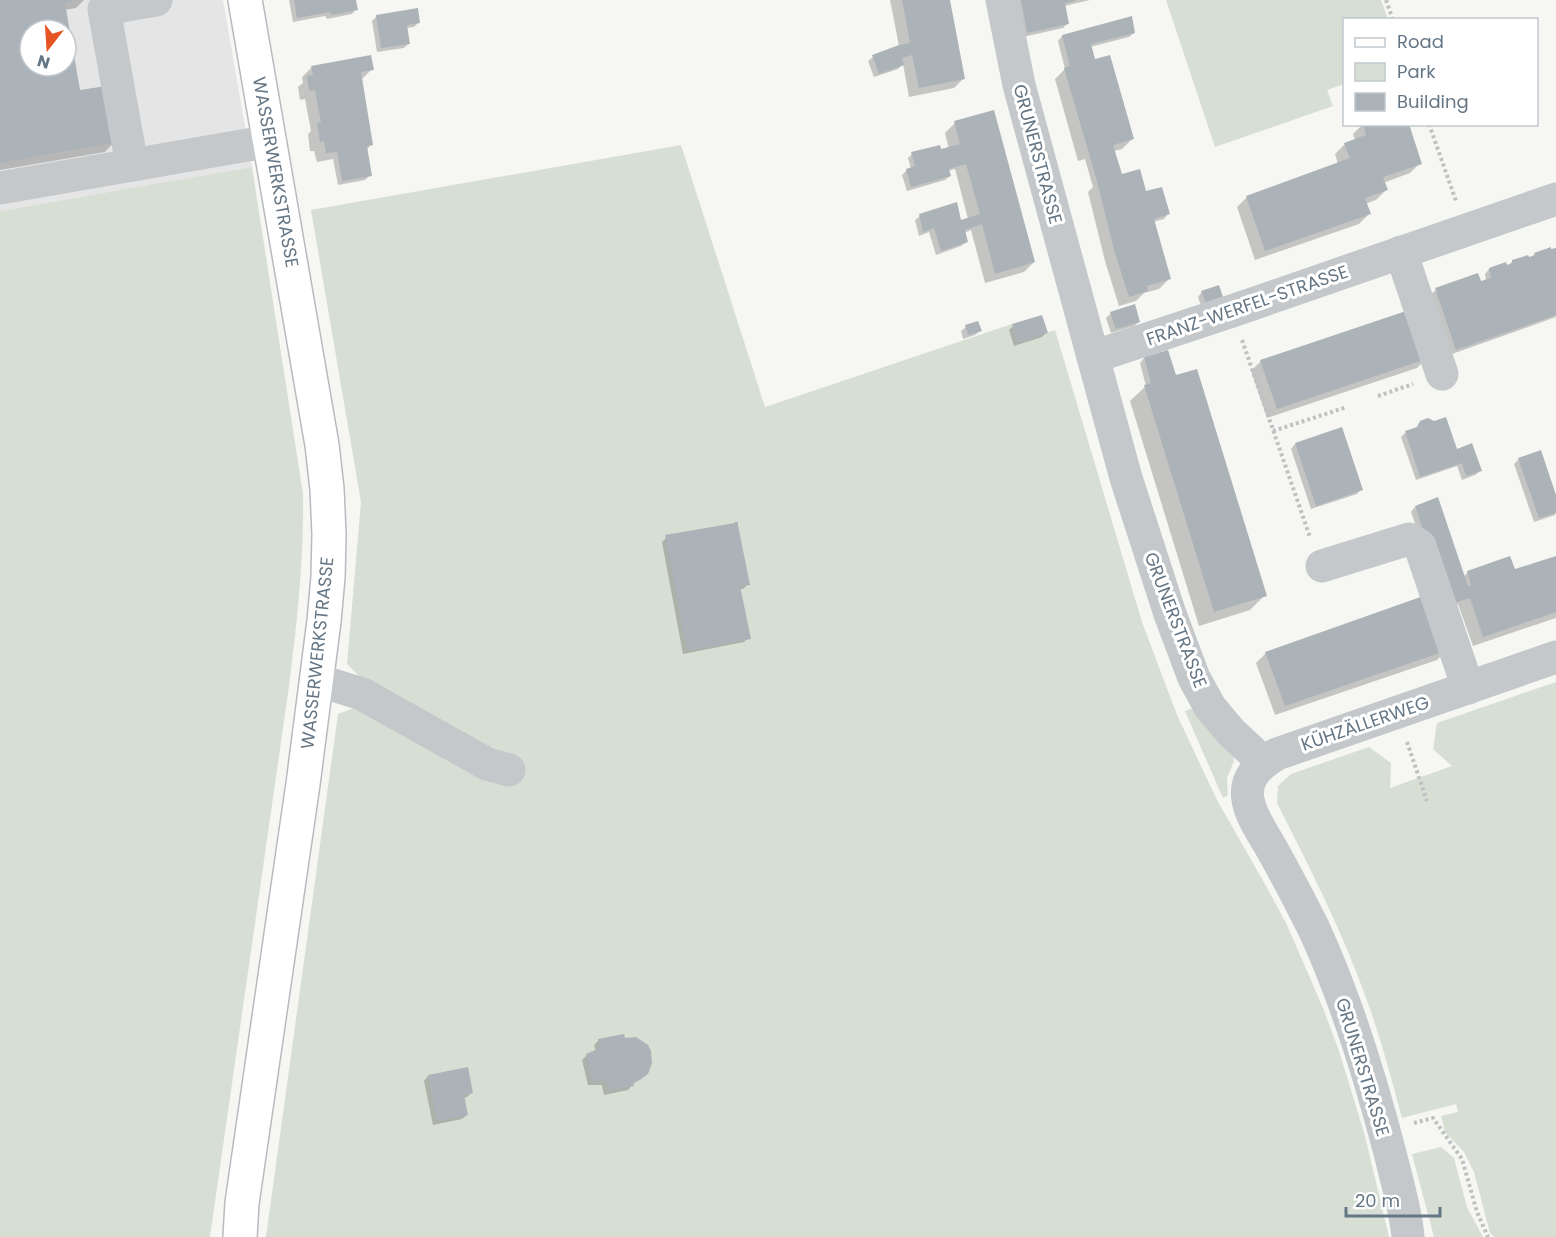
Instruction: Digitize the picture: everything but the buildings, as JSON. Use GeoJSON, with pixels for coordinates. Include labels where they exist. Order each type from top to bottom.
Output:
{"type":"FeatureCollection","features":[{"type":"Feature","properties":{"kind":"main road","name":"WASSERWERKSTRASSE"},"geometry":{"type":"LineString","coordinates":[[240,1237],[242,1203],[303,784],[324,621],[329,534],[322,445],[245,0]]}},
{"type":"Feature","properties":{"kind":"street"},"geometry":{"type":"LineString","coordinates":[[132,165],[104,9],[156,0]]}},
{"type":"Feature","properties":{"kind":"street","name":"GRUNERSTRASSE"},"geometry":{"type":"LineString","coordinates":[[1002,0],[1019,85],[1126,478],[1170,614],[1194,678],[1210,706],[1231,732],[1263,762],[1254,772],[1249,784],[1248,798],[1252,812],[1314,930],[1345,1004],[1370,1076],[1397,1181],[1408,1237]]}},
{"type":"Feature","properties":{"kind":"street"},"geometry":{"type":"LineString","coordinates":[[0,188],[270,141]]}},
{"type":"Feature","properties":{"kind":"street","name":"FRANZ-WERFEL-STRASSE"},"geometry":{"type":"LineString","coordinates":[[1093,357],[1556,198]]}},
{"type":"Feature","properties":{"kind":"street"},"geometry":{"type":"LineString","coordinates":[[1401,252],[1442,374]]}},
{"type":"Feature","properties":{"kind":"street"},"geometry":{"type":"LineString","coordinates":[[1322,566],[1409,538],[1420,546],[1468,687]]}},
{"type":"Feature","properties":{"kind":"street","name":"KÜHZÄLLERWEG"},"geometry":{"type":"LineString","coordinates":[[1263,762],[1277,754],[1556,657]]}},
{"type":"Feature","properties":{"kind":"street"},"geometry":{"type":"LineString","coordinates":[[316,680],[362,694],[487,764],[509,770]]}},
{"type":"Feature","properties":{"kind":"path"},"geometry":{"type":"LineString","coordinates":[[1386,0],[1392,18]]}},
{"type":"Feature","properties":{"kind":"path"},"geometry":{"type":"LineString","coordinates":[[1430,126],[1466,230]]}},
{"type":"Feature","properties":{"kind":"path"},"geometry":{"type":"LineString","coordinates":[[1232,311],[1305,524],[1322,566]]}},
{"type":"Feature","properties":{"kind":"path"},"geometry":{"type":"LineString","coordinates":[[1273,431],[1347,406]]}},
{"type":"Feature","properties":{"kind":"path"},"geometry":{"type":"LineString","coordinates":[[1419,778],[1427,801]]}},
{"type":"Feature","properties":{"kind":"path"},"geometry":{"type":"LineString","coordinates":[[1384,1131],[1433,1118],[1462,1159],[1477,1212],[1488,1237]]}},
{"type":"Feature","properties":{"kind":"shaded area"},"geometry":{"type":"Polygon","coordinates":[[[0,0],[223,0],[252,167],[0,211],[0,0]]]}},
{"type":"Feature","properties":{"kind":"green space"},"geometry":{"type":"Polygon","coordinates":[[[1166,0],[1381,0],[1388,18],[1343,18],[1343,84],[1327,90],[1333,106],[1215,147],[1166,0]]]}},
{"type":"Feature","properties":{"kind":"green space"},"geometry":{"type":"Polygon","coordinates":[[[681,145],[765,407],[1012,324],[1018,342],[1055,330],[1142,622],[1177,715],[1217,800],[1287,925],[1323,1008],[1365,1136],[1389,1237],[266,1237],[338,714],[359,706],[364,681],[347,664],[361,502],[311,210],[681,145]]]}},
{"type":"Feature","properties":{"kind":"green space"},"geometry":{"type":"Polygon","coordinates":[[[252,167],[303,494],[302,542],[289,686],[210,1237],[0,1237],[0,211],[252,167]]]}},
{"type":"Feature","properties":{"kind":"green space"},"geometry":{"type":"Polygon","coordinates":[[[1556,682],[1556,1237],[1494,1237],[1490,1233],[1474,1172],[1464,1152],[1445,1132],[1441,1116],[1458,1112],[1456,1104],[1402,1118],[1380,1041],[1356,970],[1313,874],[1277,803],[1278,786],[1291,774],[1369,747],[1391,763],[1390,788],[1452,766],[1433,749],[1437,723],[1556,682]]]}},
{"type":"Feature","properties":{"kind":"green space"},"geometry":{"type":"Polygon","coordinates":[[[1193,708],[1232,751],[1234,761],[1227,778],[1228,795],[1223,798],[1185,711],[1193,708]]]}},
{"type":"Feature","properties":{"kind":"green space"},"geometry":{"type":"Polygon","coordinates":[[[1441,1147],[1454,1158],[1467,1207],[1483,1237],[1434,1237],[1412,1154],[1441,1147]]]}}]}
